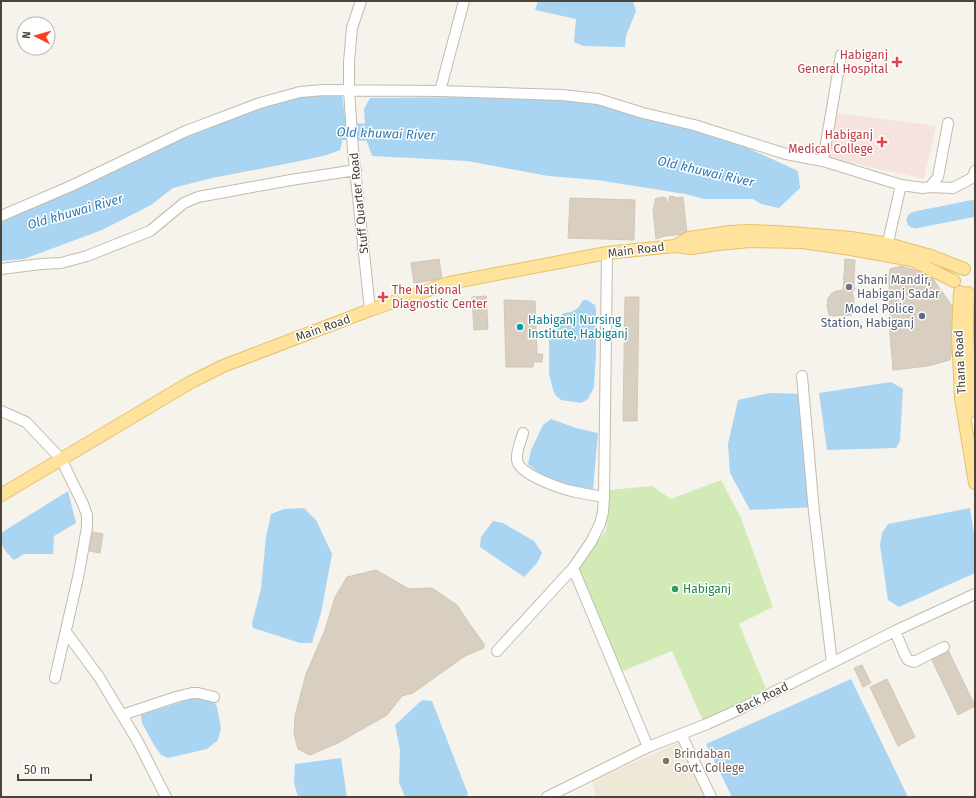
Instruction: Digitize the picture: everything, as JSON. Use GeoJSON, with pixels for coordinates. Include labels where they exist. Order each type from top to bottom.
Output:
{"type":"FeatureCollection","features":[{"type":"Feature","properties":{"kind":"main road","name":"Main Road"},"geometry":{"type":"LineString","coordinates":[[1,495],[191,382],[223,366],[370,310],[449,283],[607,253],[675,246],[689,238],[730,232],[749,231],[851,238],[886,249],[912,260],[964,289]]}},
{"type":"Feature","properties":{"kind":"main road","name":"Main Road"},"geometry":{"type":"LineString","coordinates":[[886,249],[931,256],[970,271]]}},
{"type":"Feature","properties":{"kind":"main road"},"geometry":{"type":"LineString","coordinates":[[964,289],[957,273],[960,271],[970,271]]}},
{"type":"Feature","properties":{"kind":"main road","name":"Thana Road"},"geometry":{"type":"LineString","coordinates":[[964,289],[958,335],[962,398],[975,483]]}},
{"type":"Feature","properties":{"kind":"street","name":"Stuff Quarter Road"},"geometry":{"type":"LineString","coordinates":[[361,1],[352,28],[349,62],[349,90],[370,310]]}},
{"type":"Feature","properties":{"kind":"street"},"geometry":{"type":"LineString","coordinates":[[440,90],[465,3]]}},
{"type":"Feature","properties":{"kind":"street"},"geometry":{"type":"LineString","coordinates":[[823,161],[841,55]]}},
{"type":"Feature","properties":{"kind":"street"},"geometry":{"type":"LineString","coordinates":[[1,216],[72,186],[186,131],[260,103],[300,92],[324,90],[440,90],[562,95],[598,100],[643,113],[694,125],[786,154],[823,161],[901,185],[923,188],[953,188],[972,178],[975,172]]}},
{"type":"Feature","properties":{"kind":"street"},"geometry":{"type":"LineString","coordinates":[[930,187],[938,177],[948,123]]}},
{"type":"Feature","properties":{"kind":"street"},"geometry":{"type":"LineString","coordinates":[[1,270],[41,264],[61,263],[93,254],[150,231],[184,203],[198,197],[261,185],[356,170]]}},
{"type":"Feature","properties":{"kind":"street"},"geometry":{"type":"LineString","coordinates":[[886,249],[901,185]]}},
{"type":"Feature","properties":{"kind":"street"},"geometry":{"type":"LineString","coordinates":[[497,651],[573,568],[591,542],[600,524],[603,512],[604,497],[607,253]]}},
{"type":"Feature","properties":{"kind":"street"},"geometry":{"type":"LineString","coordinates":[[802,376],[814,512],[832,663]]}},
{"type":"Feature","properties":{"kind":"street"},"geometry":{"type":"LineString","coordinates":[[1,411],[26,422],[61,459],[87,515],[87,527],[79,573],[55,678]]}},
{"type":"Feature","properties":{"kind":"street"},"geometry":{"type":"LineString","coordinates":[[523,433],[517,461],[520,467],[527,473],[548,483],[574,492],[604,497]]}},
{"type":"Feature","properties":{"kind":"street"},"geometry":{"type":"LineString","coordinates":[[573,568],[648,747]]}},
{"type":"Feature","properties":{"kind":"street","name":"Back Road"},"geometry":{"type":"LineString","coordinates":[[547,797],[648,747],[707,724],[740,709],[895,631],[975,594]]}},
{"type":"Feature","properties":{"kind":"street"},"geometry":{"type":"LineString","coordinates":[[895,631],[904,655],[908,660],[914,662],[944,647]]}},
{"type":"Feature","properties":{"kind":"street"},"geometry":{"type":"LineString","coordinates":[[66,632],[99,677],[137,740],[166,797]]}},
{"type":"Feature","properties":{"kind":"street"},"geometry":{"type":"LineString","coordinates":[[122,715],[176,696],[198,693],[214,697]]}},
{"type":"Feature","properties":{"kind":"street"},"geometry":{"type":"LineString","coordinates":[[681,734],[711,797]]}},
{"type":"Feature","properties":{"kind":"shaded area","name":"Habiganj Medical College"},"geometry":{"type":"Polygon","coordinates":[[[836,113],[936,126],[924,179],[829,158],[836,113]]]}},
{"type":"Feature","properties":{"kind":"shaded area","name":"Brindaban Govt. College"},"geometry":{"type":"Polygon","coordinates":[[[684,740],[712,797],[596,797],[592,781],[684,740]]]}},
{"type":"Feature","properties":{"kind":"green space","name":"Habiganj"},"geometry":{"type":"Polygon","coordinates":[[[721,480],[741,518],[773,607],[739,624],[766,689],[704,723],[672,651],[620,672],[574,571],[606,531],[609,490],[652,486],[671,499],[721,480]]]}},
{"type":"Feature","properties":{"kind":"water"},"geometry":{"type":"Polygon","coordinates":[[[538,1],[633,1],[636,11],[626,36],[625,47],[583,46],[574,42],[576,19],[535,10],[538,1]]]}},
{"type":"Feature","properties":{"kind":"water"},"geometry":{"type":"Polygon","coordinates":[[[320,91],[342,94],[346,125],[340,150],[327,155],[212,178],[173,188],[151,205],[102,230],[24,259],[1,261],[1,218],[248,108],[320,91]]]}},
{"type":"Feature","properties":{"kind":"water"},"geometry":{"type":"Polygon","coordinates":[[[485,97],[584,100],[730,140],[798,171],[800,188],[779,208],[761,204],[753,199],[704,199],[685,194],[597,180],[548,176],[467,161],[372,156],[366,139],[364,109],[370,98],[485,97]]]}},
{"type":"Feature","properties":{"kind":"water"},"geometry":{"type":"Polygon","coordinates":[[[583,300],[587,300],[595,305],[596,354],[594,387],[588,399],[581,403],[561,400],[556,396],[553,390],[549,374],[549,337],[556,319],[564,313],[571,312],[578,308],[583,300]]]}},
{"type":"Feature","properties":{"kind":"water"},"geometry":{"type":"Polygon","coordinates":[[[891,382],[903,389],[900,441],[896,448],[827,450],[819,393],[891,382]]]}},
{"type":"Feature","properties":{"kind":"water"},"geometry":{"type":"Polygon","coordinates":[[[770,393],[806,394],[817,507],[750,510],[730,473],[728,444],[738,400],[770,393]]]}},
{"type":"Feature","properties":{"kind":"water"},"geometry":{"type":"Polygon","coordinates":[[[551,419],[576,428],[598,433],[593,489],[562,484],[543,476],[528,464],[531,450],[543,425],[551,419]]]}},
{"type":"Feature","properties":{"kind":"water"},"geometry":{"type":"Polygon","coordinates":[[[68,491],[76,523],[54,536],[53,554],[24,554],[14,560],[4,548],[1,533],[68,491]]]}},
{"type":"Feature","properties":{"kind":"water"},"geometry":{"type":"Polygon","coordinates":[[[304,508],[316,520],[332,554],[321,613],[312,643],[300,643],[253,628],[252,623],[261,589],[266,537],[271,514],[284,509],[304,508]]]}},
{"type":"Feature","properties":{"kind":"water"},"geometry":{"type":"Polygon","coordinates":[[[970,508],[975,540],[975,573],[899,607],[888,600],[880,545],[882,533],[888,524],[970,508]]]}},
{"type":"Feature","properties":{"kind":"water"},"geometry":{"type":"Polygon","coordinates":[[[493,521],[503,523],[534,541],[542,553],[537,563],[524,577],[480,547],[481,537],[493,521]]]}},
{"type":"Feature","properties":{"kind":"water"},"geometry":{"type":"Polygon","coordinates":[[[851,679],[908,797],[732,797],[706,744],[851,679]]]}},
{"type":"Feature","properties":{"kind":"water"},"geometry":{"type":"Polygon","coordinates":[[[200,696],[212,698],[217,707],[221,728],[218,740],[207,749],[168,758],[161,755],[142,723],[141,715],[200,696]]]}},
{"type":"Feature","properties":{"kind":"water"},"geometry":{"type":"Polygon","coordinates":[[[422,700],[432,701],[468,794],[465,797],[405,797],[399,782],[400,750],[395,725],[422,700]]]}},
{"type":"Feature","properties":{"kind":"water"},"geometry":{"type":"Polygon","coordinates":[[[341,758],[347,797],[298,797],[294,783],[295,764],[341,758]]]}},
{"type":"Feature","properties":{"kind":"building"},"geometry":{"type":"Polygon","coordinates":[[[670,196],[675,198],[683,197],[687,234],[665,236],[656,239],[653,209],[655,199],[663,197],[666,198],[667,202],[669,203],[670,196]]]}},
{"type":"Feature","properties":{"kind":"building"},"geometry":{"type":"Polygon","coordinates":[[[570,198],[635,200],[634,240],[568,238],[570,198]]]}},
{"type":"Feature","properties":{"kind":"building"},"geometry":{"type":"Polygon","coordinates":[[[439,259],[442,279],[414,283],[411,263],[439,259]]]}},
{"type":"Feature","properties":{"kind":"building","name":"Shani Mandir, Habiganj Sadar"},"geometry":{"type":"Polygon","coordinates":[[[845,259],[855,260],[855,289],[852,292],[854,299],[854,310],[852,315],[833,316],[829,315],[827,306],[828,298],[832,293],[843,290],[845,259]]]}},
{"type":"Feature","properties":{"kind":"building","name":"Model Police Station, Habiganj"},"geometry":{"type":"Polygon","coordinates":[[[901,266],[929,273],[952,306],[957,326],[950,360],[928,366],[893,370],[890,335],[889,276],[890,269],[901,266]]]}},
{"type":"Feature","properties":{"kind":"building"},"geometry":{"type":"Polygon","coordinates":[[[486,296],[488,329],[474,330],[472,297],[486,296]]]}},
{"type":"Feature","properties":{"kind":"building"},"geometry":{"type":"Polygon","coordinates":[[[625,297],[639,297],[637,421],[623,421],[625,297]]]}},
{"type":"Feature","properties":{"kind":"building","name":"Habiganj Nursing Institute, Habiganj"},"geometry":{"type":"Polygon","coordinates":[[[504,300],[535,301],[537,354],[543,354],[542,362],[534,362],[533,367],[506,367],[504,300]]]}},
{"type":"Feature","properties":{"kind":"building"},"geometry":{"type":"Polygon","coordinates":[[[88,531],[103,534],[100,553],[84,550],[88,531]]]}},
{"type":"Feature","properties":{"kind":"building"},"geometry":{"type":"Polygon","coordinates":[[[376,570],[409,589],[432,588],[457,605],[484,644],[484,648],[465,656],[413,693],[402,696],[387,715],[338,743],[310,755],[298,749],[294,734],[295,716],[306,674],[325,630],[335,597],[347,577],[376,570]]]}},
{"type":"Feature","properties":{"kind":"building"},"geometry":{"type":"Polygon","coordinates":[[[948,650],[975,706],[958,715],[931,658],[948,650]]]}},
{"type":"Feature","properties":{"kind":"building"},"geometry":{"type":"Polygon","coordinates":[[[862,665],[871,683],[863,687],[854,668],[862,665]]]}},
{"type":"Feature","properties":{"kind":"building"},"geometry":{"type":"Polygon","coordinates":[[[887,679],[915,737],[898,746],[870,687],[887,679]]]}},
{"type":"Feature","properties":{"kind":"waterway","name":"Old khuwai River"},"geometry":{"type":"LineString","coordinates":[[322,131],[389,133]]}},
{"type":"Feature","properties":{"kind":"waterway","name":"Old khuwai River"},"geometry":{"type":"LineString","coordinates":[[915,220],[975,208]]}},
{"type":"Feature","properties":{"kind":"place","name":"Habiganj General Hospital"},"geometry":{"type":"Point","coordinates":[897,62]}},
{"type":"Feature","properties":{"kind":"place","name":"Habiganj Medical College"},"geometry":{"type":"Point","coordinates":[882,142]}},
{"type":"Feature","properties":{"kind":"place","name":"Shani Mandir, Habiganj Sadar"},"geometry":{"type":"Point","coordinates":[849,287]}},
{"type":"Feature","properties":{"kind":"place","name":"The National Diagnostic Center"},"geometry":{"type":"Point","coordinates":[383,297]}},
{"type":"Feature","properties":{"kind":"place","name":"Model Police Station, Habiganj"},"geometry":{"type":"Point","coordinates":[922,316]}},
{"type":"Feature","properties":{"kind":"place","name":"Habiganj Nursing Institute, Habiganj"},"geometry":{"type":"Point","coordinates":[520,327]}},
{"type":"Feature","properties":{"kind":"place","name":"Habiganj"},"geometry":{"type":"Point","coordinates":[675,589]}},
{"type":"Feature","properties":{"kind":"place","name":"Brindaban Govt. College"},"geometry":{"type":"Point","coordinates":[666,761]}}]}
